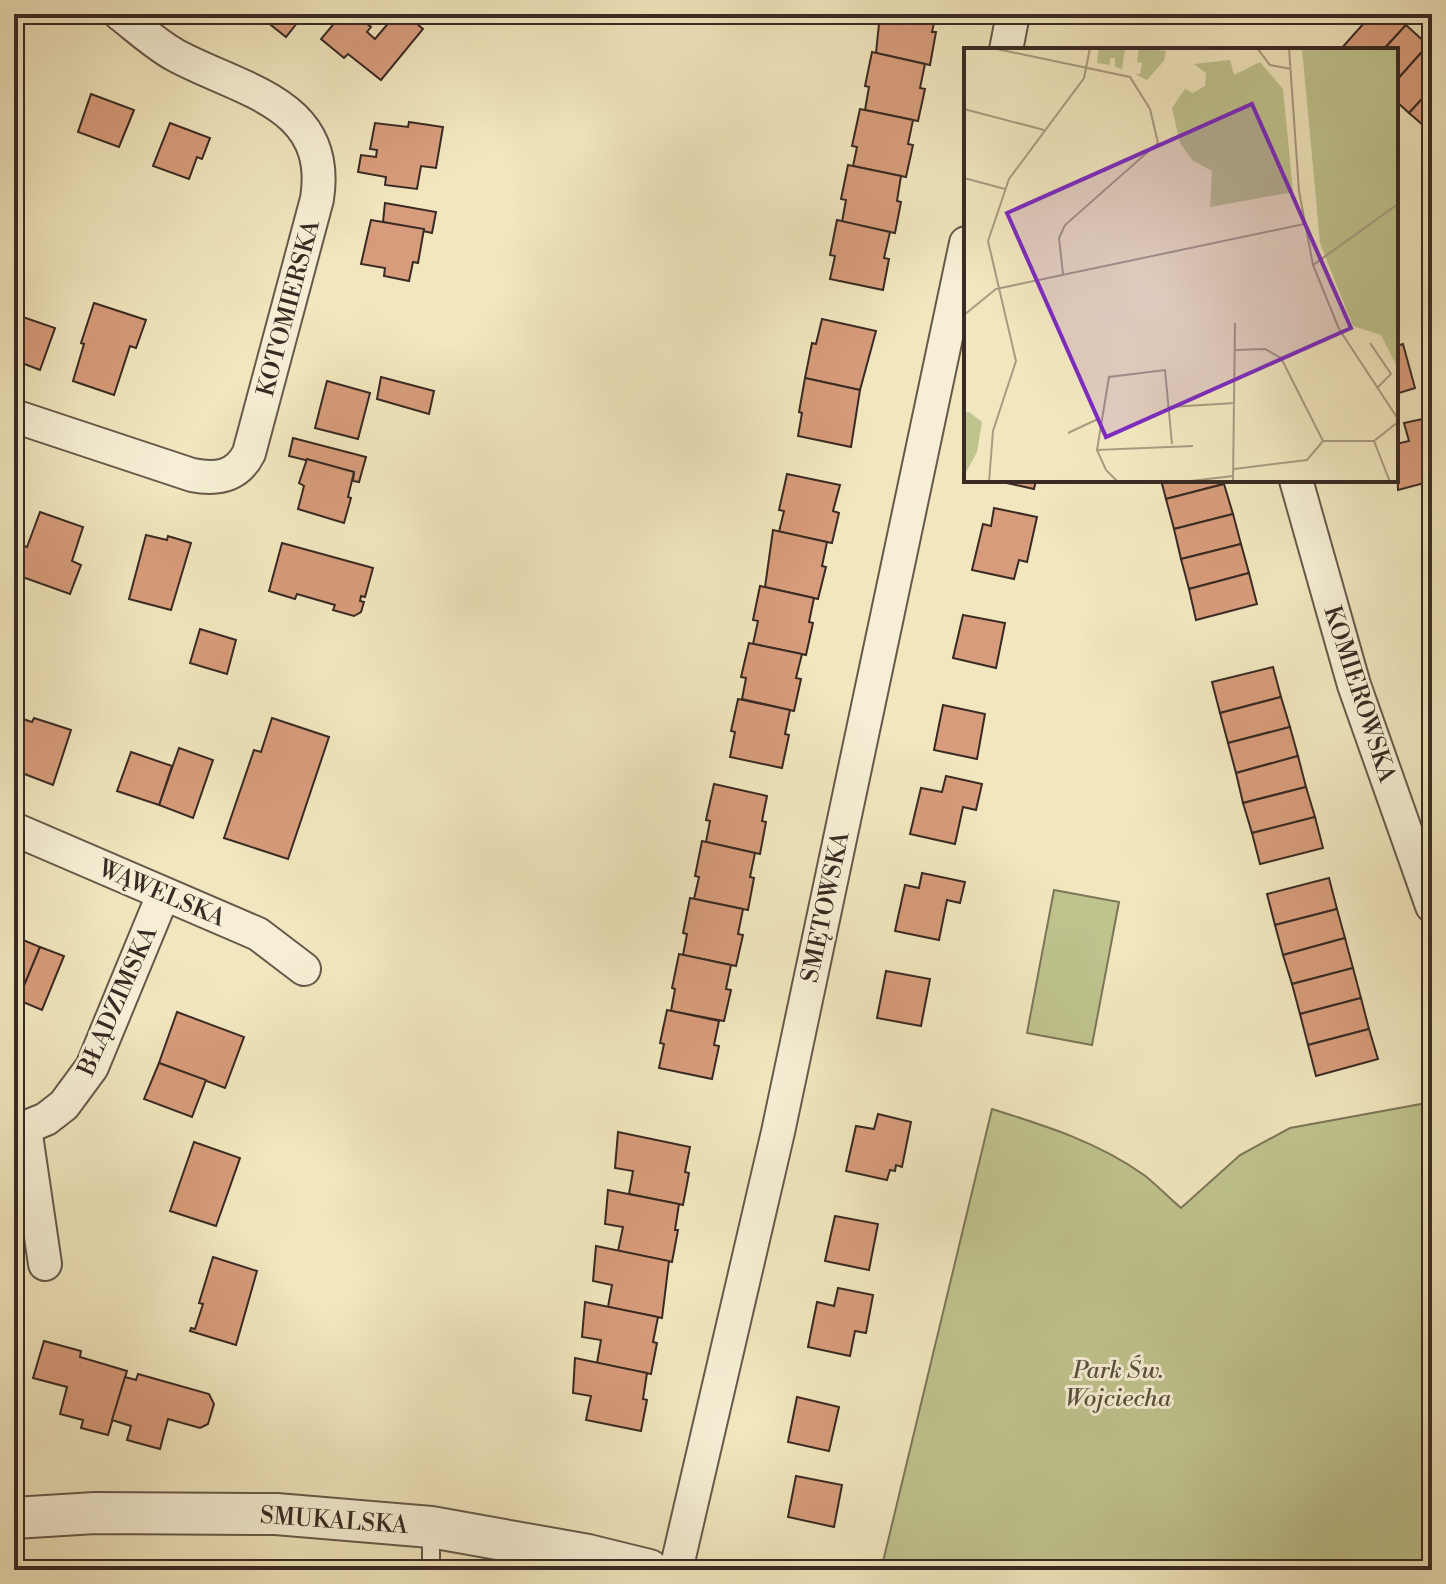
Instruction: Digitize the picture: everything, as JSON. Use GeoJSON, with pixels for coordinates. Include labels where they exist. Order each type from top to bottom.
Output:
{"type":"FeatureCollection","features":[{"type":"Feature","properties":{"kind":"street","name":"KOTOMIERSKA"},"geometry":{"type":"LineString","coordinates":[[14,416],[192,475],[221,477],[235,472],[249,453],[317,199],[320,182],[318,156],[312,141],[293,115],[272,100],[173,54],[120,14]]}},
{"type":"Feature","properties":{"kind":"street"},"geometry":{"type":"LineString","coordinates":[[1006,48],[1013,14]]}},
{"type":"Feature","properties":{"kind":"street","name":"SMĘTOWSKA"},"geometry":{"type":"LineString","coordinates":[[676,1570],[778,1132],[964,252]]}},
{"type":"Feature","properties":{"kind":"street","name":"KOMIEROWSKA"},"geometry":{"type":"LineString","coordinates":[[1297,482],[1354,685],[1432,906]]}},
{"type":"Feature","properties":{"kind":"street","name":"WĄWELSKA"},"geometry":{"type":"LineString","coordinates":[[14,829],[258,934],[304,969]]}},
{"type":"Feature","properties":{"kind":"street","name":"BŁĄDZIMSKA"},"geometry":{"type":"LineString","coordinates":[[45,1264],[19,1130],[46,1119],[64,1105],[92,1067],[163,895]]}},
{"type":"Feature","properties":{"kind":"street","name":"SMUKALSKA"},"geometry":{"type":"LineString","coordinates":[[14,1518],[95,1513],[276,1514],[431,1527],[574,1552],[649,1570]]}},
{"type":"Feature","properties":{"kind":"lane"},"geometry":{"type":"LineString","coordinates":[[431,1527],[431,1570]]}},
{"type":"Feature","properties":{"kind":"green space"},"geometry":{"type":"Polygon","coordinates":[[[1054,890],[1119,902],[1092,1045],[1027,1033],[1054,890]]]}},
{"type":"Feature","properties":{"kind":"green space","name":"Park Św. Wojciecha"},"geometry":{"type":"Polygon","coordinates":[[[1432,1102],[1432,1570],[881,1570],[992,1109],[1052,1129],[1108,1153],[1144,1175],[1181,1208],[1240,1155],[1290,1128],[1432,1102]]]}},
{"type":"Feature","properties":{"kind":"building"},"geometry":{"type":"Polygon","coordinates":[[[257,14],[304,14],[286,37],[257,14]]]}},
{"type":"Feature","properties":{"kind":"building"},"geometry":{"type":"Polygon","coordinates":[[[342,14],[355,14],[371,27],[367,32],[375,39],[396,14],[405,14],[423,29],[381,80],[348,54],[344,58],[321,39],[342,14]]]}},
{"type":"Feature","properties":{"kind":"building"},"geometry":{"type":"Polygon","coordinates":[[[880,14],[936,14],[930,65],[876,53],[880,14]]]}},
{"type":"Feature","properties":{"kind":"building"},"geometry":{"type":"Polygon","coordinates":[[[1092,14],[1135,14],[1133,22],[1092,14]]]}},
{"type":"Feature","properties":{"kind":"building"},"geometry":{"type":"Polygon","coordinates":[[[1372,14],[1394,14],[1406,25],[1385,48],[1342,48],[1372,14]]]}},
{"type":"Feature","properties":{"kind":"building"},"geometry":{"type":"Polygon","coordinates":[[[1406,25],[1428,45],[1398,79],[1398,48],[1385,48],[1406,25]]]}},
{"type":"Feature","properties":{"kind":"building"},"geometry":{"type":"Polygon","coordinates":[[[1428,45],[1432,48],[1432,88],[1409,113],[1398,103],[1398,79],[1428,45]]]}},
{"type":"Feature","properties":{"kind":"building"},"geometry":{"type":"Polygon","coordinates":[[[872,52],[925,64],[920,88],[925,89],[918,121],[865,110],[869,87],[865,86],[872,52]]]}},
{"type":"Feature","properties":{"kind":"building"},"geometry":{"type":"Polygon","coordinates":[[[1432,88],[1432,133],[1409,113],[1432,88]]]}},
{"type":"Feature","properties":{"kind":"building"},"geometry":{"type":"Polygon","coordinates":[[[91,94],[134,110],[119,147],[78,132],[91,94]]]}},
{"type":"Feature","properties":{"kind":"building"},"geometry":{"type":"Polygon","coordinates":[[[860,109],[913,120],[908,144],[913,145],[906,177],[853,166],[857,147],[852,146],[860,109]]]}},
{"type":"Feature","properties":{"kind":"building"},"geometry":{"type":"Polygon","coordinates":[[[409,122],[443,127],[436,168],[421,166],[417,189],[385,185],[386,177],[358,172],[361,155],[376,157],[377,150],[370,149],[375,123],[408,127],[409,122]]]}},
{"type":"Feature","properties":{"kind":"building"},"geometry":{"type":"Polygon","coordinates":[[[170,123],[210,138],[202,159],[197,157],[189,179],[153,166],[170,123]]]}},
{"type":"Feature","properties":{"kind":"building"},"geometry":{"type":"Polygon","coordinates":[[[848,165],[901,176],[897,201],[901,202],[895,233],[842,222],[846,200],[841,199],[848,165]]]}},
{"type":"Feature","properties":{"kind":"building"},"geometry":{"type":"Polygon","coordinates":[[[385,203],[436,212],[432,233],[383,222],[385,203]]]}},
{"type":"Feature","properties":{"kind":"building"},"geometry":{"type":"Polygon","coordinates":[[[371,220],[424,229],[418,263],[413,262],[409,281],[384,276],[385,268],[361,264],[371,220]]]}},
{"type":"Feature","properties":{"kind":"building"},"geometry":{"type":"Polygon","coordinates":[[[837,220],[890,232],[884,258],[889,259],[883,290],[830,279],[835,256],[830,255],[837,220]]]}},
{"type":"Feature","properties":{"kind":"building"},"geometry":{"type":"Polygon","coordinates":[[[94,303],[146,320],[136,348],[130,346],[114,395],[73,381],[94,303]]]}},
{"type":"Feature","properties":{"kind":"building"},"geometry":{"type":"Polygon","coordinates":[[[14,314],[55,328],[40,370],[14,360],[14,314]]]}},
{"type":"Feature","properties":{"kind":"building"},"geometry":{"type":"Polygon","coordinates":[[[822,319],[876,331],[860,390],[805,378],[812,343],[816,344],[822,319]]]}},
{"type":"Feature","properties":{"kind":"building"},"geometry":{"type":"Polygon","coordinates":[[[1403,344],[1415,388],[1398,393],[1398,345],[1403,344]]]}},
{"type":"Feature","properties":{"kind":"building"},"geometry":{"type":"Polygon","coordinates":[[[381,377],[434,391],[429,414],[377,399],[381,377]]]}},
{"type":"Feature","properties":{"kind":"building"},"geometry":{"type":"Polygon","coordinates":[[[805,378],[860,390],[851,447],[798,436],[805,378]]]}},
{"type":"Feature","properties":{"kind":"building"},"geometry":{"type":"Polygon","coordinates":[[[327,381],[370,393],[358,439],[315,428],[327,381]]]}},
{"type":"Feature","properties":{"kind":"building"},"geometry":{"type":"Polygon","coordinates":[[[1432,417],[1432,436],[1428,437],[1432,452],[1432,481],[1398,490],[1398,444],[1409,441],[1404,423],[1432,417]]]}},
{"type":"Feature","properties":{"kind":"building"},"geometry":{"type":"Polygon","coordinates":[[[293,438],[366,457],[359,482],[353,481],[354,472],[289,456],[293,438]]]}},
{"type":"Feature","properties":{"kind":"building"},"geometry":{"type":"Polygon","coordinates":[[[307,459],[354,472],[344,523],[298,509],[304,486],[299,483],[307,459]]]}},
{"type":"Feature","properties":{"kind":"building"},"geometry":{"type":"Polygon","coordinates":[[[787,474],[840,485],[833,511],[839,513],[832,543],[779,532],[784,511],[779,510],[787,474]]]}},
{"type":"Feature","properties":{"kind":"building"},"geometry":{"type":"Polygon","coordinates":[[[1002,482],[1036,482],[1034,489],[1002,482]]]}},
{"type":"Feature","properties":{"kind":"building"},"geometry":{"type":"Polygon","coordinates":[[[1162,482],[1224,482],[1224,484],[1166,499],[1162,482]]]}},
{"type":"Feature","properties":{"kind":"building"},"geometry":{"type":"Polygon","coordinates":[[[1224,484],[1233,514],[1174,529],[1166,499],[1224,484]]]}},
{"type":"Feature","properties":{"kind":"building"},"geometry":{"type":"Polygon","coordinates":[[[994,508],[1037,517],[1027,562],[1019,560],[1014,579],[972,570],[983,524],[991,526],[994,508]]]}},
{"type":"Feature","properties":{"kind":"building"},"geometry":{"type":"Polygon","coordinates":[[[40,512],[83,527],[72,561],[81,565],[70,594],[14,574],[19,544],[27,547],[40,512]]]}},
{"type":"Feature","properties":{"kind":"building"},"geometry":{"type":"Polygon","coordinates":[[[1233,514],[1241,544],[1181,559],[1174,529],[1233,514]]]}},
{"type":"Feature","properties":{"kind":"building"},"geometry":{"type":"Polygon","coordinates":[[[773,530],[827,542],[822,566],[826,567],[818,599],[765,587],[773,530]]]}},
{"type":"Feature","properties":{"kind":"building"},"geometry":{"type":"Polygon","coordinates":[[[146,535],[167,540],[168,536],[191,543],[171,610],[129,599],[146,535]]]}},
{"type":"Feature","properties":{"kind":"building"},"geometry":{"type":"Polygon","coordinates":[[[282,543],[373,568],[365,597],[361,596],[360,601],[364,602],[361,612],[354,616],[333,610],[335,605],[297,594],[295,599],[269,591],[282,543]]]}},
{"type":"Feature","properties":{"kind":"building"},"geometry":{"type":"Polygon","coordinates":[[[1241,544],[1249,573],[1189,589],[1181,559],[1241,544]]]}},
{"type":"Feature","properties":{"kind":"building"},"geometry":{"type":"Polygon","coordinates":[[[1249,573],[1257,604],[1196,620],[1189,589],[1249,573]]]}},
{"type":"Feature","properties":{"kind":"building"},"geometry":{"type":"Polygon","coordinates":[[[760,586],[814,598],[809,622],[813,623],[806,655],[753,644],[758,621],[753,620],[760,586]]]}},
{"type":"Feature","properties":{"kind":"building"},"geometry":{"type":"Polygon","coordinates":[[[1432,592],[1432,619],[1426,594],[1432,592]]]}},
{"type":"Feature","properties":{"kind":"building"},"geometry":{"type":"Polygon","coordinates":[[[963,615],[1005,623],[996,668],[953,658],[963,615]]]}},
{"type":"Feature","properties":{"kind":"building"},"geometry":{"type":"Polygon","coordinates":[[[200,629],[236,640],[227,674],[190,663],[200,629]]]}},
{"type":"Feature","properties":{"kind":"building"},"geometry":{"type":"Polygon","coordinates":[[[749,643],[802,654],[796,678],[801,679],[794,711],[742,699],[746,678],[741,677],[749,643]]]}},
{"type":"Feature","properties":{"kind":"building"},"geometry":{"type":"Polygon","coordinates":[[[1273,667],[1281,697],[1220,713],[1212,682],[1273,667]]]}},
{"type":"Feature","properties":{"kind":"building"},"geometry":{"type":"Polygon","coordinates":[[[1281,697],[1290,727],[1228,743],[1220,713],[1281,697]]]}},
{"type":"Feature","properties":{"kind":"building"},"geometry":{"type":"Polygon","coordinates":[[[738,699],[790,710],[785,734],[789,735],[782,768],[730,757],[735,732],[731,731],[738,699]]]}},
{"type":"Feature","properties":{"kind":"building"},"geometry":{"type":"Polygon","coordinates":[[[943,705],[985,714],[977,759],[934,750],[943,705]]]}},
{"type":"Feature","properties":{"kind":"building"},"geometry":{"type":"Polygon","coordinates":[[[14,716],[32,722],[34,718],[71,730],[53,785],[14,770],[14,716]]]}},
{"type":"Feature","properties":{"kind":"building"},"geometry":{"type":"Polygon","coordinates":[[[272,718],[329,737],[288,859],[224,838],[254,750],[261,752],[272,718]]]}},
{"type":"Feature","properties":{"kind":"building"},"geometry":{"type":"Polygon","coordinates":[[[1290,727],[1298,756],[1236,773],[1228,743],[1290,727]]]}},
{"type":"Feature","properties":{"kind":"building"},"geometry":{"type":"Polygon","coordinates":[[[179,748],[213,760],[193,818],[159,805],[179,748]]]}},
{"type":"Feature","properties":{"kind":"building"},"geometry":{"type":"Polygon","coordinates":[[[131,752],[172,766],[159,805],[117,791],[131,752]]]}},
{"type":"Feature","properties":{"kind":"building"},"geometry":{"type":"Polygon","coordinates":[[[1298,756],[1306,787],[1243,803],[1236,773],[1298,756]]]}},
{"type":"Feature","properties":{"kind":"building"},"geometry":{"type":"Polygon","coordinates":[[[946,776],[982,784],[976,810],[963,807],[955,844],[910,834],[921,788],[942,792],[946,776]]]}},
{"type":"Feature","properties":{"kind":"building"},"geometry":{"type":"Polygon","coordinates":[[[714,784],[767,796],[760,854],[706,842],[710,821],[706,820],[714,784]]]}},
{"type":"Feature","properties":{"kind":"building"},"geometry":{"type":"Polygon","coordinates":[[[1306,787],[1315,817],[1252,833],[1243,803],[1306,787]]]}},
{"type":"Feature","properties":{"kind":"building"},"geometry":{"type":"Polygon","coordinates":[[[1315,817],[1323,848],[1260,864],[1252,833],[1315,817]]]}},
{"type":"Feature","properties":{"kind":"building"},"geometry":{"type":"Polygon","coordinates":[[[702,841],[755,853],[748,910],[694,899],[702,841]]]}},
{"type":"Feature","properties":{"kind":"building"},"geometry":{"type":"Polygon","coordinates":[[[922,873],[965,882],[960,903],[947,900],[939,940],[895,931],[905,885],[919,888],[922,873]]]}},
{"type":"Feature","properties":{"kind":"building"},"geometry":{"type":"Polygon","coordinates":[[[1329,878],[1337,909],[1275,925],[1267,894],[1329,878]]]}},
{"type":"Feature","properties":{"kind":"building"},"geometry":{"type":"Polygon","coordinates":[[[690,898],[743,909],[738,934],[743,935],[736,966],[683,955],[687,934],[683,933],[690,898]]]}},
{"type":"Feature","properties":{"kind":"building"},"geometry":{"type":"Polygon","coordinates":[[[1337,909],[1345,938],[1283,955],[1275,925],[1337,909]]]}},
{"type":"Feature","properties":{"kind":"building"},"geometry":{"type":"Polygon","coordinates":[[[16,937],[40,947],[17,1004],[14,1003],[16,937]]]}},
{"type":"Feature","properties":{"kind":"building"},"geometry":{"type":"Polygon","coordinates":[[[1345,938],[1353,968],[1292,984],[1283,955],[1345,938]]]}},
{"type":"Feature","properties":{"kind":"building"},"geometry":{"type":"Polygon","coordinates":[[[40,947],[64,956],[42,1010],[18,1000],[40,947]]]}},
{"type":"Feature","properties":{"kind":"building"},"geometry":{"type":"Polygon","coordinates":[[[679,954],[731,965],[726,989],[731,990],[724,1021],[671,1011],[679,954]]]}},
{"type":"Feature","properties":{"kind":"building"},"geometry":{"type":"Polygon","coordinates":[[[1353,968],[1361,998],[1300,1014],[1292,984],[1353,968]]]}},
{"type":"Feature","properties":{"kind":"building"},"geometry":{"type":"Polygon","coordinates":[[[886,971],[930,979],[921,1026],[877,1018],[886,971]]]}},
{"type":"Feature","properties":{"kind":"building"},"geometry":{"type":"Polygon","coordinates":[[[1361,998],[1369,1029],[1308,1045],[1300,1014],[1361,998]]]}},
{"type":"Feature","properties":{"kind":"building"},"geometry":{"type":"Polygon","coordinates":[[[667,1010],[719,1021],[714,1045],[719,1046],[712,1079],[659,1068],[664,1044],[660,1043],[667,1010]]]}},
{"type":"Feature","properties":{"kind":"building"},"geometry":{"type":"Polygon","coordinates":[[[177,1012],[244,1037],[225,1088],[159,1063],[177,1012]]]}},
{"type":"Feature","properties":{"kind":"building"},"geometry":{"type":"Polygon","coordinates":[[[1369,1029],[1378,1059],[1316,1076],[1308,1045],[1369,1029]]]}},
{"type":"Feature","properties":{"kind":"building"},"geometry":{"type":"Polygon","coordinates":[[[159,1063],[206,1080],[192,1117],[144,1099],[159,1063]]]}},
{"type":"Feature","properties":{"kind":"building"},"geometry":{"type":"Polygon","coordinates":[[[878,1114],[911,1122],[902,1167],[896,1165],[895,1171],[890,1170],[887,1180],[846,1171],[856,1126],[874,1129],[878,1114]]]}},
{"type":"Feature","properties":{"kind":"building"},"geometry":{"type":"Polygon","coordinates":[[[618,1132],[690,1147],[683,1205],[629,1194],[633,1171],[615,1168],[618,1132]]]}},
{"type":"Feature","properties":{"kind":"building"},"geometry":{"type":"Polygon","coordinates":[[[194,1142],[240,1158],[216,1226],[170,1211],[194,1142]]]}},
{"type":"Feature","properties":{"kind":"building"},"geometry":{"type":"Polygon","coordinates":[[[608,1190],[679,1204],[672,1262],[618,1251],[623,1227],[605,1224],[608,1190]]]}},
{"type":"Feature","properties":{"kind":"building"},"geometry":{"type":"Polygon","coordinates":[[[835,1216],[878,1224],[869,1270],[825,1261],[835,1216]]]}},
{"type":"Feature","properties":{"kind":"building"},"geometry":{"type":"Polygon","coordinates":[[[596,1246],[669,1261],[662,1318],[608,1307],[612,1285],[593,1281],[596,1246]]]}},
{"type":"Feature","properties":{"kind":"building"},"geometry":{"type":"Polygon","coordinates":[[[213,1257],[257,1271],[236,1345],[190,1331],[191,1328],[195,1329],[203,1304],[199,1303],[213,1257]]]}},
{"type":"Feature","properties":{"kind":"building"},"geometry":{"type":"Polygon","coordinates":[[[838,1288],[873,1295],[866,1333],[855,1331],[850,1356],[808,1347],[817,1302],[834,1306],[838,1288]]]}},
{"type":"Feature","properties":{"kind":"building"},"geometry":{"type":"Polygon","coordinates":[[[585,1302],[658,1317],[651,1374],[597,1363],[601,1340],[582,1337],[585,1302]]]}},
{"type":"Feature","properties":{"kind":"building"},"geometry":{"type":"Polygon","coordinates":[[[44,1341],[81,1351],[80,1357],[127,1371],[108,1435],[81,1428],[83,1420],[60,1414],[67,1387],[33,1378],[44,1341]]]}},
{"type":"Feature","properties":{"kind":"building"},"geometry":{"type":"Polygon","coordinates":[[[575,1358],[647,1373],[643,1399],[647,1400],[641,1431],[586,1420],[591,1396],[573,1393],[575,1358]]]}},
{"type":"Feature","properties":{"kind":"building"},"geometry":{"type":"Polygon","coordinates":[[[138,1374],[209,1394],[214,1404],[208,1424],[200,1428],[168,1419],[160,1449],[127,1440],[131,1426],[112,1420],[125,1377],[136,1380],[138,1374]]]}},
{"type":"Feature","properties":{"kind":"building"},"geometry":{"type":"Polygon","coordinates":[[[797,1397],[839,1407],[829,1451],[788,1442],[797,1397]]]}},
{"type":"Feature","properties":{"kind":"building"},"geometry":{"type":"Polygon","coordinates":[[[796,1476],[842,1485],[834,1527],[788,1517],[796,1476]]]}}]}
